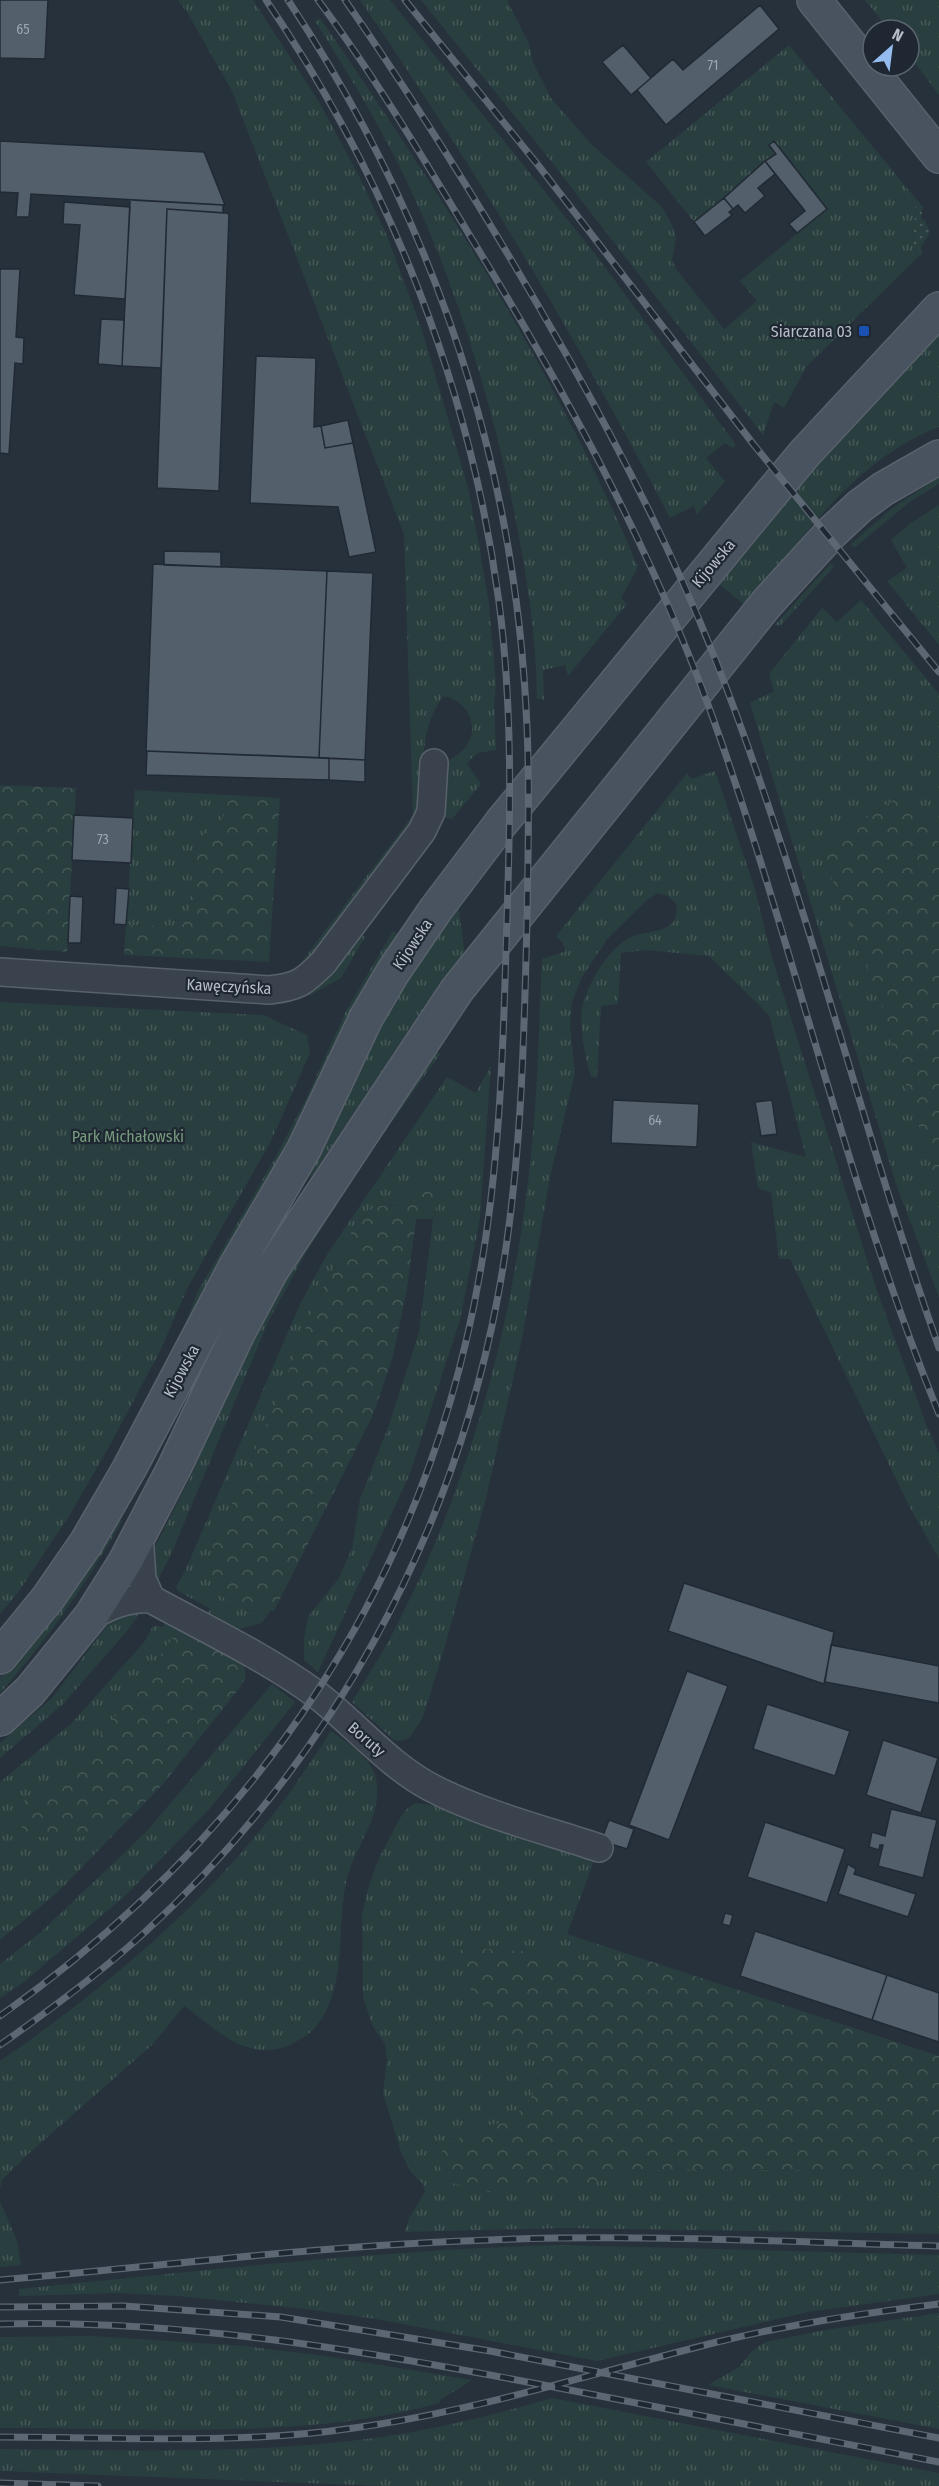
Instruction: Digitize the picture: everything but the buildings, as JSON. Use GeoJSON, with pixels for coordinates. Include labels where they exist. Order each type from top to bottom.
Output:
{"type":"FeatureCollection","features":[{"type":"Feature","properties":{"kind":"street"},"geometry":{"type":"LineString","coordinates":[[814,0],[939,156]]}},
{"type":"Feature","properties":{"kind":"street","name":"Kijowska"},"geometry":{"type":"LineString","coordinates":[[0,1657],[48,1599],[86,1543],[129,1469],[236,1266],[304,1149],[366,1018],[393,972],[436,909],[508,814],[744,526],[806,453],[939,309]]}},
{"type":"Feature","properties":{"kind":"street","name":"Kijowska"},"geometry":{"type":"LineString","coordinates":[[0,1719],[30,1691],[91,1616],[139,1536],[271,1270],[457,990],[767,603],[831,533],[860,506],[883,489],[939,457]]}},
{"type":"Feature","properties":{"kind":"street","name":"Kawęczyńska"},"geometry":{"type":"LineString","coordinates":[[0,972],[269,990],[306,981],[323,963],[422,831],[431,812],[434,763]]}},
{"type":"Feature","properties":{"kind":"street"},"geometry":{"type":"LineString","coordinates":[[91,1616],[121,1603],[140,1598],[151,1599],[142,1579],[139,1536]]}},
{"type":"Feature","properties":{"kind":"street","name":"Boruty"},"geometry":{"type":"LineString","coordinates":[[151,1599],[265,1662],[316,1695],[404,1771],[431,1787],[455,1799],[599,1848]]}},
{"type":"Feature","properties":{"kind":"green space"},"geometry":{"type":"Polygon","coordinates":[[[178,0],[253,0],[319,102],[358,174],[387,236],[422,330],[468,487],[489,604],[496,685],[494,705],[496,750],[477,753],[467,763],[481,784],[452,819],[442,817],[444,763],[464,749],[472,733],[470,716],[465,709],[459,703],[443,696],[434,711],[425,741],[421,789],[415,822],[314,956],[299,965],[413,815],[404,534],[232,91],[178,0]]]}},
{"type":"Feature","properties":{"kind":"green space"},"geometry":{"type":"Polygon","coordinates":[[[360,0],[390,0],[596,255],[736,445],[733,448],[725,443],[706,458],[725,481],[697,515],[694,506],[670,518],[635,451],[523,254],[443,126],[360,0]]]}},
{"type":"Feature","properties":{"kind":"green space"},"geometry":{"type":"Polygon","coordinates":[[[421,0],[507,0],[529,44],[533,63],[551,98],[591,144],[662,207],[676,238],[672,260],[676,269],[724,329],[757,301],[740,281],[827,209],[774,141],[769,145],[776,154],[694,222],[646,162],[789,45],[916,199],[913,246],[918,257],[807,366],[784,408],[774,402],[763,435],[547,156],[421,0]]]}},
{"type":"Feature","properties":{"kind":"green space"},"geometry":{"type":"Polygon","coordinates":[[[865,0],[939,0],[939,95],[921,71],[921,18],[879,18],[865,0]]]}},
{"type":"Feature","properties":{"kind":"green space"},"geometry":{"type":"Polygon","coordinates":[[[320,18],[451,216],[533,353],[605,494],[638,567],[621,598],[627,604],[568,676],[565,665],[543,670],[544,700],[537,698],[534,644],[520,540],[481,377],[444,269],[415,199],[368,108],[315,21],[320,18]]]}},
{"type":"Feature","properties":{"kind":"green space"},"geometry":{"type":"Polygon","coordinates":[[[916,199],[923,207],[921,218],[930,232],[920,249],[923,253],[918,257],[913,246],[916,199]]]}},
{"type":"Feature","properties":{"kind":"green space"},"geometry":{"type":"Polygon","coordinates":[[[939,335],[939,427],[909,441],[881,459],[855,480],[810,528],[747,607],[719,584],[825,454],[939,335]]]}},
{"type":"Feature","properties":{"kind":"green space"},"geometry":{"type":"Polygon","coordinates":[[[939,477],[939,484],[911,501],[854,548],[851,544],[891,509],[939,477]]]}},
{"type":"Feature","properties":{"kind":"green space"},"geometry":{"type":"Polygon","coordinates":[[[939,505],[939,645],[887,581],[907,568],[891,540],[911,523],[939,505]]]}},
{"type":"Feature","properties":{"kind":"green space"},"geometry":{"type":"Polygon","coordinates":[[[831,563],[834,567],[781,625],[774,626],[831,563]]]}},
{"type":"Feature","properties":{"kind":"green space"},"geometry":{"type":"Polygon","coordinates":[[[861,600],[939,694],[939,843],[901,795],[820,849],[879,997],[939,1192],[939,1297],[897,1187],[750,703],[774,691],[769,674],[822,608],[837,622],[861,600]]]}},
{"type":"Feature","properties":{"kind":"green space"},"geometry":{"type":"Polygon","coordinates":[[[715,771],[754,886],[772,958],[876,1288],[939,1453],[939,1559],[908,1504],[790,1259],[779,1259],[771,1193],[758,1188],[751,1142],[806,1157],[769,1015],[709,956],[646,950],[621,953],[618,1004],[601,1006],[597,1078],[591,1076],[582,1029],[582,1011],[586,994],[600,967],[620,944],[632,936],[665,928],[674,921],[676,904],[668,896],[658,893],[647,900],[608,938],[582,977],[572,1002],[570,1025],[575,1073],[550,1177],[522,1339],[486,1498],[423,1717],[410,1737],[401,1741],[394,1740],[352,1702],[395,1630],[427,1563],[471,1447],[488,1388],[503,1328],[525,1207],[536,1099],[542,959],[566,951],[556,936],[687,773],[691,779],[715,771]]]}},
{"type":"Feature","properties":{"kind":"green space"},"geometry":{"type":"Polygon","coordinates":[[[0,785],[76,788],[67,952],[0,946],[0,785]]]}},
{"type":"Feature","properties":{"kind":"green space"},"geometry":{"type":"Polygon","coordinates":[[[135,790],[228,795],[226,810],[221,820],[213,829],[200,837],[194,855],[189,909],[177,927],[126,925],[135,790]]]}},
{"type":"Feature","properties":{"kind":"green space"},"geometry":{"type":"Polygon","coordinates":[[[228,795],[280,798],[269,962],[124,955],[126,925],[177,927],[189,909],[194,855],[201,836],[218,824],[224,815],[228,795]]]}},
{"type":"Feature","properties":{"kind":"green space"},"geometry":{"type":"Polygon","coordinates":[[[901,795],[939,843],[939,1192],[879,997],[820,849],[901,795]]]}},
{"type":"Feature","properties":{"kind":"green space"},"geometry":{"type":"Polygon","coordinates":[[[458,902],[465,956],[311,1177],[307,1176],[389,1009],[458,902]]]}},
{"type":"Feature","properties":{"kind":"green space"},"geometry":{"type":"Polygon","coordinates":[[[393,931],[398,935],[366,985],[296,1130],[182,1333],[198,1291],[275,1158],[304,1103],[346,1011],[393,931]]]}},
{"type":"Feature","properties":{"kind":"green space"},"geometry":{"type":"Polygon","coordinates":[[[358,933],[365,937],[341,978],[309,996],[318,987],[358,933]]]}},
{"type":"Feature","properties":{"kind":"green space","name":"Park Michałowski"},"geometry":{"type":"Polygon","coordinates":[[[0,1002],[263,1015],[307,1035],[310,1053],[271,1141],[188,1287],[161,1349],[109,1447],[69,1516],[17,1594],[0,1614],[0,1002]]]}},
{"type":"Feature","properties":{"kind":"green space"},"geometry":{"type":"Polygon","coordinates":[[[435,1051],[440,1054],[379,1140],[308,1249],[269,1320],[172,1552],[158,1580],[152,1567],[155,1547],[189,1480],[234,1371],[265,1307],[435,1051]]]}},
{"type":"Feature","properties":{"kind":"green space"},"geometry":{"type":"Polygon","coordinates":[[[491,1065],[480,1218],[460,1320],[409,1476],[318,1672],[304,1660],[304,1638],[308,1617],[339,1578],[352,1548],[360,1499],[389,1425],[419,1332],[433,1219],[437,1204],[380,1206],[367,1211],[351,1233],[315,1304],[273,1410],[213,1546],[209,1565],[247,1611],[271,1610],[262,1623],[235,1630],[206,1616],[210,1609],[178,1591],[176,1587],[185,1571],[300,1304],[328,1253],[447,1077],[476,1093],[491,1065]]]}},
{"type":"Feature","properties":{"kind":"green space"},"geometry":{"type":"Polygon","coordinates":[[[423,1184],[435,1188],[437,1204],[433,1219],[416,1219],[407,1289],[393,1356],[373,1415],[274,1611],[249,1611],[239,1608],[215,1587],[210,1572],[210,1557],[273,1410],[315,1304],[351,1233],[367,1211],[380,1206],[396,1206],[423,1184]]]}},
{"type":"Feature","properties":{"kind":"green space"},"geometry":{"type":"Polygon","coordinates":[[[118,1519],[122,1521],[95,1567],[50,1632],[0,1693],[0,1678],[13,1664],[118,1519]]]}},
{"type":"Feature","properties":{"kind":"green space"},"geometry":{"type":"Polygon","coordinates":[[[142,1610],[127,1631],[63,1704],[0,1758],[0,1743],[52,1698],[113,1618],[142,1610]]]}},
{"type":"Feature","properties":{"kind":"green space"},"geometry":{"type":"Polygon","coordinates":[[[167,1620],[180,1628],[160,1656],[150,1676],[97,1738],[72,1773],[49,1795],[31,1797],[39,1837],[82,1837],[95,1828],[113,1821],[128,1820],[57,1893],[0,1940],[0,1782],[72,1723],[145,1641],[153,1626],[163,1627],[167,1620]]]}},
{"type":"Feature","properties":{"kind":"green space"},"geometry":{"type":"Polygon","coordinates":[[[180,1628],[244,1665],[246,1676],[241,1686],[163,1784],[128,1820],[113,1821],[95,1828],[83,1837],[39,1837],[26,1832],[16,1820],[14,1807],[31,1797],[49,1795],[72,1773],[97,1738],[150,1676],[160,1656],[180,1628]]]}},
{"type":"Feature","properties":{"kind":"green space"},"geometry":{"type":"Polygon","coordinates":[[[272,1684],[295,1702],[211,1807],[126,1895],[24,1982],[0,1998],[0,1964],[41,1932],[146,1832],[272,1684]]]}},
{"type":"Feature","properties":{"kind":"green space"},"geometry":{"type":"Polygon","coordinates":[[[331,1731],[364,1757],[376,1779],[377,1792],[372,1817],[347,1878],[337,1978],[324,2015],[308,2035],[278,2049],[263,2050],[232,2041],[184,2006],[153,2044],[26,2156],[2,2180],[0,2189],[0,2061],[110,1979],[211,1886],[279,1807],[331,1731]]]}},
{"type":"Feature","properties":{"kind":"green space"},"geometry":{"type":"Polygon","coordinates":[[[415,1803],[439,1806],[595,1858],[567,1934],[628,1954],[613,1965],[533,1952],[461,1947],[509,2038],[525,2044],[538,2067],[533,2095],[512,2120],[480,2128],[566,2187],[664,2169],[939,2171],[939,2234],[562,2228],[405,2232],[409,2218],[425,2192],[423,2184],[410,2171],[401,2152],[383,2094],[387,2059],[385,2044],[373,2027],[363,1997],[362,1914],[379,1858],[400,1818],[415,1803]]]}},
{"type":"Feature","properties":{"kind":"green space"},"geometry":{"type":"Polygon","coordinates":[[[461,1947],[533,1952],[613,1965],[628,1954],[939,2056],[939,2171],[664,2169],[567,2187],[490,2192],[452,2183],[438,2165],[444,2146],[480,2128],[512,2120],[533,2095],[538,2068],[525,2044],[509,2038],[472,1991],[460,1960],[461,1947]]]}},
{"type":"Feature","properties":{"kind":"green space"},"geometry":{"type":"Polygon","coordinates":[[[0,2201],[17,2241],[21,2265],[0,2267],[0,2201]]]}},
{"type":"Feature","properties":{"kind":"green space"},"geometry":{"type":"Polygon","coordinates":[[[562,2245],[939,2255],[939,2294],[808,2312],[597,2361],[376,2319],[305,2309],[178,2296],[119,2293],[19,2296],[19,2289],[222,2268],[426,2251],[562,2245]]]}},
{"type":"Feature","properties":{"kind":"green space"},"geometry":{"type":"Polygon","coordinates":[[[939,2313],[939,2429],[708,2385],[739,2367],[753,2350],[765,2342],[825,2330],[939,2313]]]}},
{"type":"Feature","properties":{"kind":"green space"},"geometry":{"type":"Polygon","coordinates":[[[93,2336],[245,2346],[325,2356],[472,2380],[440,2400],[439,2403],[387,2415],[334,2423],[165,2430],[0,2428],[0,2337],[93,2336]]]}},
{"type":"Feature","properties":{"kind":"green space"},"geometry":{"type":"Polygon","coordinates":[[[552,2398],[939,2473],[939,2486],[384,2486],[0,2471],[0,2449],[187,2450],[327,2443],[396,2435],[441,2426],[552,2398]]]}},
{"type":"Feature","properties":{"kind":"railway"},"geometry":{"type":"LineString","coordinates":[[0,2016],[92,1945],[175,1867],[250,1783],[316,1693],[372,1597],[418,1495],[454,1387],[480,1273],[492,1192],[505,990],[510,775],[504,645],[486,521],[468,442],[445,364],[418,288],[386,213],[350,140],[310,69],[266,0]]}},
{"type":"Feature","properties":{"kind":"railway"},"geometry":{"type":"LineString","coordinates":[[0,2045],[110,1963],[210,1868],[270,1797],[325,1722],[373,1643],[414,1561],[449,1475],[477,1387],[506,1250],[523,1062],[529,800],[527,727],[520,629],[506,533],[485,439],[458,347],[425,257],[385,169],[340,84],[288,0]]}},
{"type":"Feature","properties":{"kind":"railway"},"geometry":{"type":"LineString","coordinates":[[318,0],[361,60],[401,123],[547,367],[612,487],[670,611],[720,738],[775,907],[878,1247],[939,1414]]}},
{"type":"Feature","properties":{"kind":"railway"},"geometry":{"type":"LineString","coordinates":[[345,0],[431,130],[540,309],[627,467],[683,582],[716,661],[777,831],[883,1176],[939,1348]]}},
{"type":"Feature","properties":{"kind":"railway"},"geometry":{"type":"LineString","coordinates":[[405,0],[538,165],[754,445],[939,672]]}},
{"type":"Feature","properties":{"kind":"railway"},"geometry":{"type":"LineString","coordinates":[[0,2280],[367,2246],[490,2240],[658,2238],[939,2246]]}},
{"type":"Feature","properties":{"kind":"railway"},"geometry":{"type":"LineString","coordinates":[[0,2437],[133,2439],[266,2437],[354,2428],[446,2412],[772,2330],[939,2304]]}},
{"type":"Feature","properties":{"kind":"railway"},"geometry":{"type":"LineString","coordinates":[[0,2307],[124,2306],[281,2317],[490,2351],[939,2438]]}},
{"type":"Feature","properties":{"kind":"railway"},"geometry":{"type":"LineString","coordinates":[[0,2324],[140,2327],[278,2340],[348,2350],[554,2387],[939,2462]]}},
{"type":"Feature","properties":{"kind":"railway"},"geometry":{"type":"LineString","coordinates":[[0,2483],[98,2486]]}},
{"type":"Feature","properties":{"kind":"place","name":"Siarczana 03"},"geometry":{"type":"Point","coordinates":[864,331]}}]}
